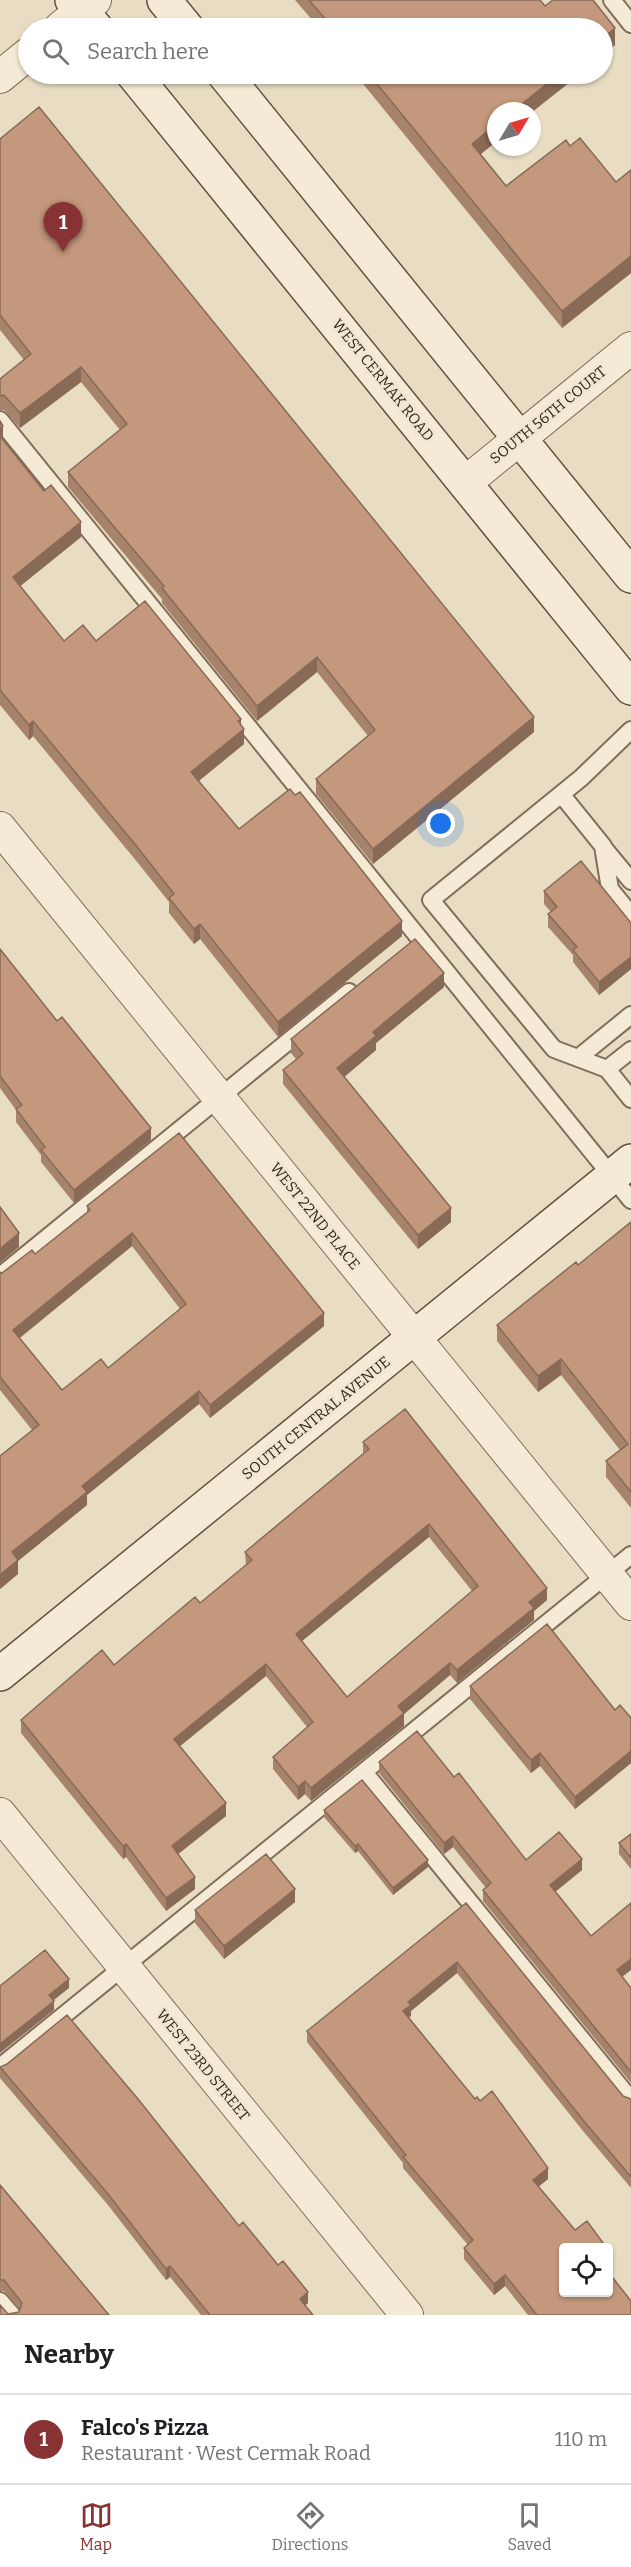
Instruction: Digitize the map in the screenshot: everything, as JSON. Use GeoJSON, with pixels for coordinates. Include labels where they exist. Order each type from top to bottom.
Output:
{"type":"FeatureCollection","features":[{"type":"Feature","properties":{"kind":"main road"},"geometry":{"type":"LineString","coordinates":[[164,0],[179,18]]}},
{"type":"Feature","properties":{"kind":"main road","name":"WEST CERMAK ROAD"},"geometry":{"type":"LineString","coordinates":[[141,84],[631,688]]}},
{"type":"Feature","properties":{"kind":"main road"},"geometry":{"type":"LineString","coordinates":[[232,84],[631,576]]}},
{"type":"Feature","properties":{"kind":"main road","name":"SOUTH CENTRAL AVENUE"},"geometry":{"type":"LineString","coordinates":[[0,1674],[414,1338],[625,1179]]}},
{"type":"Feature","properties":{"kind":"street"},"geometry":{"type":"LineString","coordinates":[[0,77],[18,62]]}},
{"type":"Feature","properties":{"kind":"street","name":"SOUTH 56TH COURT"},"geometry":{"type":"LineString","coordinates":[[465,483],[631,348]]}},
{"type":"Feature","properties":{"kind":"street","name":"WEST 22ND PLACE"},"geometry":{"type":"LineString","coordinates":[[0,828],[631,1604]]}},
{"type":"Feature","properties":{"kind":"street","name":"WEST 23RD STREET"},"geometry":{"type":"LineString","coordinates":[[0,1814],[407,2315]]}},
{"type":"Feature","properties":{"kind":"lane"},"geometry":{"type":"LineString","coordinates":[[612,0],[631,24]]}},
{"type":"Feature","properties":{"kind":"lane"},"geometry":{"type":"LineString","coordinates":[[0,420],[413,941],[625,1179]]}},
{"type":"Feature","properties":{"kind":"lane"},"geometry":{"type":"LineString","coordinates":[[631,730],[561,794],[431,900],[554,1048],[607,1069],[631,1099]]}},
{"type":"Feature","properties":{"kind":"lane"},"geometry":{"type":"LineString","coordinates":[[561,794],[631,881]]}},
{"type":"Feature","properties":{"kind":"lane"},"geometry":{"type":"LineString","coordinates":[[603,846],[610,889],[631,915]]}},
{"type":"Feature","properties":{"kind":"lane"},"geometry":{"type":"LineString","coordinates":[[0,1276],[362,982]]}},
{"type":"Feature","properties":{"kind":"lane"},"geometry":{"type":"LineString","coordinates":[[578,1058],[631,1015]]}},
{"type":"Feature","properties":{"kind":"lane"},"geometry":{"type":"LineString","coordinates":[[607,1069],[631,1050]]}},
{"type":"Feature","properties":{"kind":"lane"},"geometry":{"type":"LineString","coordinates":[[0,2067],[631,1555]]}},
{"type":"Feature","properties":{"kind":"lane"},"geometry":{"type":"LineString","coordinates":[[364,1772],[631,2100]]}},
{"type":"Feature","properties":{"kind":"lane"},"geometry":{"type":"LineString","coordinates":[[0,2301],[12,2315]]}},
{"type":"Feature","properties":{"kind":"building"},"geometry":{"type":"Polygon","coordinates":[[[309,0],[540,0],[545,6],[553,0],[593,0],[607,18],[324,18],[309,0]]]}},
{"type":"Feature","properties":{"kind":"building"},"geometry":{"type":"Polygon","coordinates":[[[377,84],[547,84],[524,102],[487,102],[487,132],[472,144],[506,186],[566,140],[570,146],[580,138],[616,182],[631,170],[631,256],[562,311],[377,84]]]}},
{"type":"Feature","properties":{"kind":"building"},"geometry":{"type":"Polygon","coordinates":[[[39,107],[534,717],[373,849],[316,779],[375,730],[317,657],[257,706],[162,588],[164,586],[68,472],[127,424],[81,367],[20,413],[4,395],[0,396],[0,379],[31,354],[0,315],[0,139],[39,107]]]}},
{"type":"Feature","properties":{"kind":"building"},"geometry":{"type":"Polygon","coordinates":[[[0,436],[44,491],[51,485],[81,522],[13,577],[64,641],[83,625],[96,641],[145,601],[241,719],[238,721],[244,729],[191,772],[239,829],[290,789],[295,795],[300,792],[402,921],[278,1022],[200,924],[194,929],[169,898],[174,894],[33,721],[29,725],[0,690],[0,436]]]}},
{"type":"Feature","properties":{"kind":"building"},"geometry":{"type":"Polygon","coordinates":[[[581,861],[631,923],[631,957],[599,982],[573,950],[577,947],[548,914],[557,907],[544,891],[581,861]]]}},
{"type":"Feature","properties":{"kind":"building"},"geometry":{"type":"Polygon","coordinates":[[[415,939],[444,973],[373,1032],[376,1036],[337,1068],[451,1208],[418,1235],[283,1070],[303,1054],[291,1039],[415,939]]]}},
{"type":"Feature","properties":{"kind":"building"},"geometry":{"type":"Polygon","coordinates":[[[0,949],[57,1021],[62,1017],[151,1128],[74,1190],[41,1150],[45,1147],[16,1109],[22,1105],[0,1076],[0,949]]]}},
{"type":"Feature","properties":{"kind":"building"},"geometry":{"type":"Polygon","coordinates":[[[179,1133],[324,1313],[210,1405],[199,1391],[82,1486],[87,1492],[12,1552],[18,1560],[0,1575],[0,1456],[39,1425],[0,1377],[0,1272],[2,1273],[32,1250],[35,1254],[90,1210],[87,1206],[179,1133]],[[132,1233],[13,1330],[62,1390],[101,1359],[108,1368],[186,1304],[132,1233]]]}},
{"type":"Feature","properties":{"kind":"building"},"geometry":{"type":"Polygon","coordinates":[[[0,1207],[19,1233],[0,1249],[0,1207]]]}},
{"type":"Feature","properties":{"kind":"building"},"geometry":{"type":"Polygon","coordinates":[[[631,1222],[631,1492],[606,1461],[628,1444],[561,1359],[538,1376],[497,1325],[576,1262],[578,1265],[631,1222]]]}},
{"type":"Feature","properties":{"kind":"building"},"geometry":{"type":"Polygon","coordinates":[[[405,1409],[547,1588],[529,1602],[534,1608],[457,1670],[450,1663],[398,1706],[404,1713],[311,1788],[305,1781],[298,1787],[273,1757],[313,1722],[266,1664],[174,1739],[226,1803],[172,1846],[195,1877],[166,1898],[126,1844],[123,1846],[21,1720],[102,1650],[114,1665],[195,1597],[200,1603],[252,1560],[245,1552],[369,1449],[363,1442],[405,1409]],[[429,1524],[296,1634],[347,1697],[478,1586],[429,1524]]]}},
{"type":"Feature","properties":{"kind":"building"},"geometry":{"type":"Polygon","coordinates":[[[547,1624],[615,1710],[620,1705],[631,1718],[631,1751],[575,1797],[540,1753],[531,1760],[470,1686],[547,1624]]]}},
{"type":"Feature","properties":{"kind":"building"},"geometry":{"type":"Polygon","coordinates":[[[417,1731],[454,1777],[459,1773],[526,1860],[559,1832],[582,1859],[550,1885],[591,1936],[631,1903],[631,1959],[617,1970],[631,1988],[631,2072],[483,1890],[491,1883],[453,1836],[444,1843],[379,1762],[417,1731]]]}},
{"type":"Feature","properties":{"kind":"building"},"geometry":{"type":"Polygon","coordinates":[[[362,1780],[428,1860],[393,1888],[358,1844],[355,1846],[324,1810],[362,1780]]]}},
{"type":"Feature","properties":{"kind":"building"},"geometry":{"type":"Polygon","coordinates":[[[631,1834],[631,1858],[619,1843],[631,1834]]]}},
{"type":"Feature","properties":{"kind":"building"},"geometry":{"type":"Polygon","coordinates":[[[266,1854],[295,1889],[224,1946],[195,1910],[266,1854]]]}},
{"type":"Feature","properties":{"kind":"building"},"geometry":{"type":"Polygon","coordinates":[[[466,1903],[623,2096],[631,2099],[631,2177],[457,1962],[408,2002],[411,2005],[403,2011],[475,2099],[477,2097],[480,2101],[492,2091],[548,2168],[533,2180],[575,2230],[587,2221],[603,2243],[559,2243],[559,2297],[613,2297],[613,2278],[631,2301],[631,2315],[537,2315],[505,2275],[494,2284],[464,2248],[473,2240],[403,2157],[406,2155],[307,2031],[466,1903]]]}},
{"type":"Feature","properties":{"kind":"building"},"geometry":{"type":"Polygon","coordinates":[[[45,1950],[69,1979],[49,1995],[54,2001],[0,2044],[0,1986],[45,1950]]]}},
{"type":"Feature","properties":{"kind":"building"},"geometry":{"type":"Polygon","coordinates":[[[67,2015],[138,2099],[239,2226],[243,2222],[278,2265],[283,2261],[308,2292],[300,2299],[313,2315],[210,2315],[170,2266],[166,2269],[108,2194],[0,2067],[7,2064],[67,2015]]]}},
{"type":"Feature","properties":{"kind":"building"},"geometry":{"type":"Polygon","coordinates":[[[0,2185],[109,2315],[0,2315],[0,2305],[8,2314],[19,2312],[22,2303],[4,2280],[0,2280],[0,2185]]]}},
{"type":"Feature","properties":{"kind":"place","name":"Falco's Pizza"},"geometry":{"type":"Point","coordinates":[63,252]}}]}
